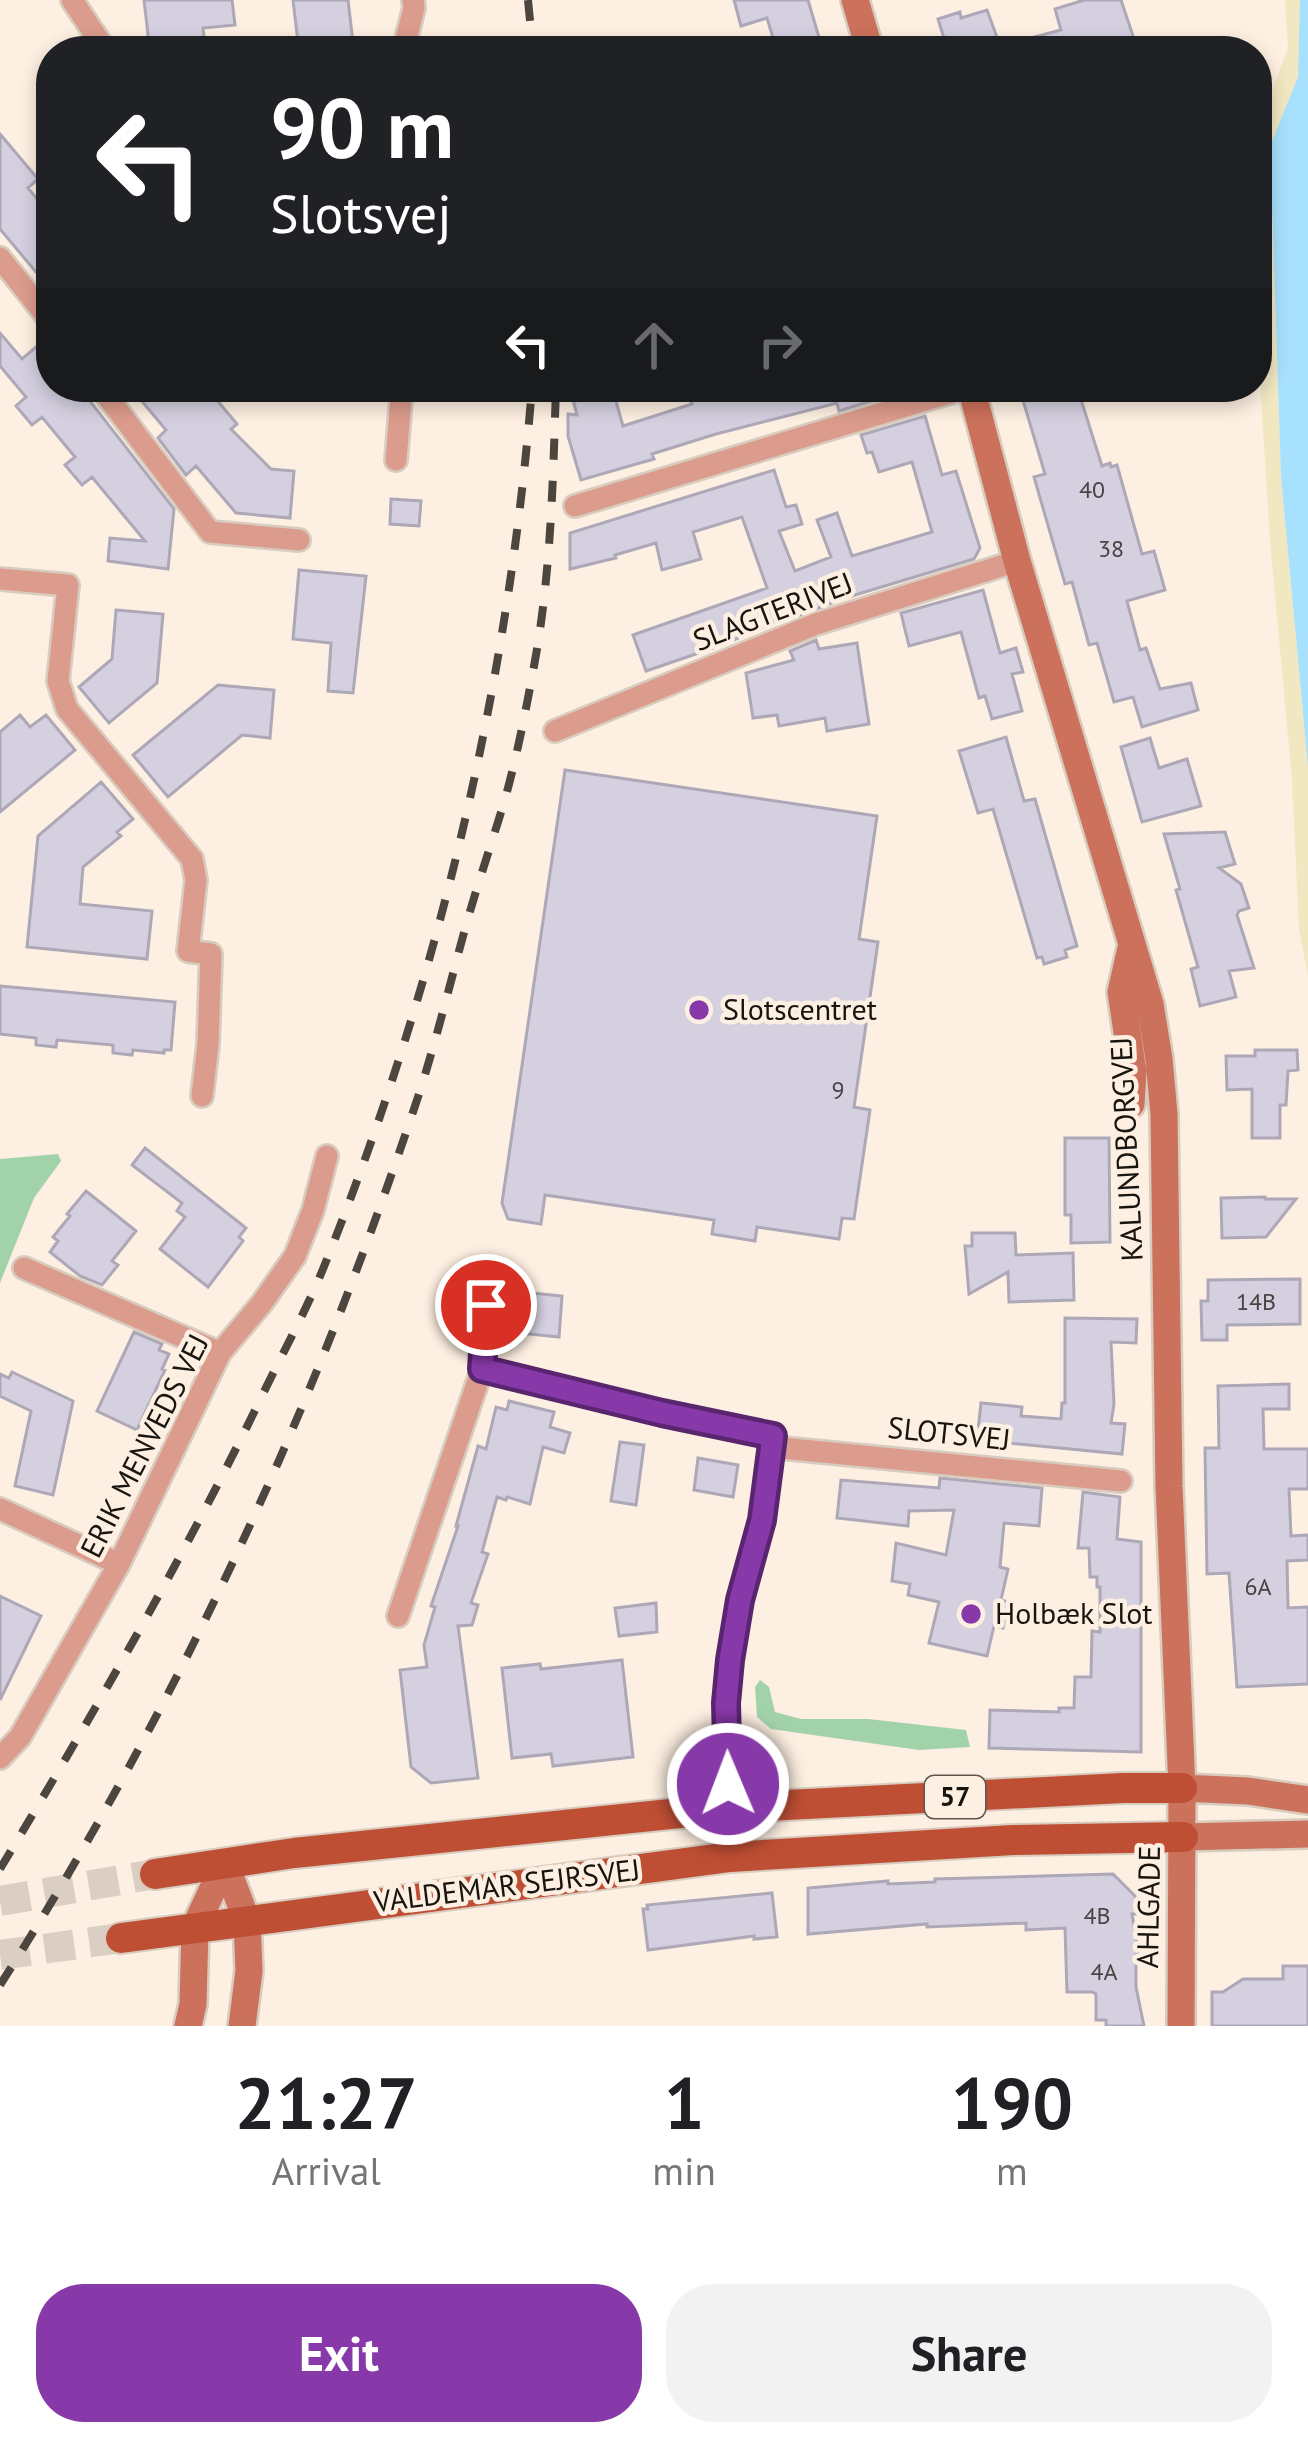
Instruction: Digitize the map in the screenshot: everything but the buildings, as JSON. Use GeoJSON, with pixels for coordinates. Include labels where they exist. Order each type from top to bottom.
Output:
{"type":"FeatureCollection","features":[{"type":"Feature","properties":{"kind":"main road","name":"VALDEMAR SEJRSVEJ"},"geometry":{"type":"LineString","coordinates":[[155,1874],[294,1853],[728,1808],[1182,1788]]}},
{"type":"Feature","properties":{"kind":"main road","name":"VALDEMAR SEJRSVEJ"},"geometry":{"type":"LineString","coordinates":[[121,1938],[730,1857],[1012,1840],[1183,1837]]}},
{"type":"Feature","properties":{"kind":"street"},"geometry":{"type":"LineString","coordinates":[[72,0],[96,36]]}},
{"type":"Feature","properties":{"kind":"street"},"geometry":{"type":"LineString","coordinates":[[407,36],[413,0]]}},
{"type":"Feature","properties":{"kind":"street"},"geometry":{"type":"LineString","coordinates":[[855,0],[866,36]]}},
{"type":"Feature","properties":{"kind":"street"},"geometry":{"type":"LineString","coordinates":[[0,258],[36,303]]}},
{"type":"Feature","properties":{"kind":"street"},"geometry":{"type":"LineString","coordinates":[[111,402],[210,532],[299,540]]}},
{"type":"Feature","properties":{"kind":"street"},"geometry":{"type":"LineString","coordinates":[[396,460],[401,402]]}},
{"type":"Feature","properties":{"kind":"street"},"geometry":{"type":"LineString","coordinates":[[574,506],[920,402]]}},
{"type":"Feature","properties":{"kind":"street","name":"KALUNDBORGVEJ"},"geometry":{"type":"LineString","coordinates":[[974,402],[1155,1031],[1164,1114],[1169,1486],[1182,1788]]}},
{"type":"Feature","properties":{"kind":"street","name":"SLAGTERIVEJ"},"geometry":{"type":"LineString","coordinates":[[555,731],[816,624],[1017,561]]}},
{"type":"Feature","properties":{"kind":"street"},"geometry":{"type":"LineString","coordinates":[[0,579],[68,585],[58,682],[67,710],[192,859],[196,880],[188,951],[212,954],[202,1096]]}},
{"type":"Feature","properties":{"kind":"street"},"geometry":{"type":"LineString","coordinates":[[1131,1103],[1133,1072],[1121,992],[1132,944]]}},
{"type":"Feature","properties":{"kind":"street","name":"ERIK MENVEDS VEJ"},"geometry":{"type":"LineString","coordinates":[[0,1758],[20,1737],[119,1564],[220,1353],[295,1256],[327,1156]]}},
{"type":"Feature","properties":{"kind":"street"},"geometry":{"type":"LineString","coordinates":[[24,1268],[220,1353]]}},
{"type":"Feature","properties":{"kind":"street"},"geometry":{"type":"LineString","coordinates":[[398,1616],[482,1369],[489,1273]]}},
{"type":"Feature","properties":{"kind":"street","name":"SLOTSVEJ"},"geometry":{"type":"LineString","coordinates":[[482,1369],[772,1442],[1121,1481]]}},
{"type":"Feature","properties":{"kind":"street"},"geometry":{"type":"LineString","coordinates":[[730,1857],[726,1703],[730,1660],[740,1600],[762,1520],[772,1442]]}},
{"type":"Feature","properties":{"kind":"street"},"geometry":{"type":"LineString","coordinates":[[0,1509],[119,1564]]}},
{"type":"Feature","properties":{"kind":"street"},"geometry":{"type":"LineString","coordinates":[[1182,1788],[1308,1800]]}},
{"type":"Feature","properties":{"kind":"street","name":"AHLGADE"},"geometry":{"type":"LineString","coordinates":[[1181,2026],[1182,1788]]}},
{"type":"Feature","properties":{"kind":"street"},"geometry":{"type":"LineString","coordinates":[[1183,1837],[1308,1834]]}},
{"type":"Feature","properties":{"kind":"street"},"geometry":{"type":"LineString","coordinates":[[225,1863],[247,1921],[242,2026]]}},
{"type":"Feature","properties":{"kind":"street"},"geometry":{"type":"LineString","coordinates":[[188,2026],[195,1927],[225,1863]]}},
{"type":"Feature","properties":{"kind":"green space"},"geometry":{"type":"Polygon","coordinates":[[[58,1154],[61,1161],[34,1198],[0,1283],[0,1159],[58,1154]]]}},
{"type":"Feature","properties":{"kind":"green space"},"geometry":{"type":"Polygon","coordinates":[[[760,1680],[769,1687],[775,1712],[801,1719],[868,1719],[966,1730],[970,1747],[919,1750],[771,1729],[757,1717],[755,1687],[760,1680]]]}},
{"type":"Feature","properties":{"kind":"sand"},"geometry":{"type":"Polygon","coordinates":[[[1285,0],[1300,0],[1298,77],[1272,141],[1272,90],[1288,48],[1285,0]]]}},
{"type":"Feature","properties":{"kind":"sand"},"geometry":{"type":"Polygon","coordinates":[[[1272,206],[1281,477],[1308,767],[1308,976],[1299,929],[1292,780],[1261,402],[1272,402],[1272,206]]]}},
{"type":"Feature","properties":{"kind":"water"},"geometry":{"type":"Polygon","coordinates":[[[1300,0],[1308,0],[1308,767],[1281,477],[1272,206],[1272,141],[1298,77],[1300,0]]]}},
{"type":"Feature","properties":{"kind":"tunnel"},"geometry":{"type":"LineString","coordinates":[[0,1901],[155,1874]]}},
{"type":"Feature","properties":{"kind":"tunnel"},"geometry":{"type":"LineString","coordinates":[[0,1955],[121,1938]]}},
{"type":"Feature","properties":{"kind":"railway"},"geometry":{"type":"LineString","coordinates":[[528,0],[532,36]]}},
{"type":"Feature","properties":{"kind":"railway"},"geometry":{"type":"LineString","coordinates":[[0,1869],[135,1638],[230,1460],[316,1285],[364,1163],[433,946],[461,836],[505,613],[531,402]]}},
{"type":"Feature","properties":{"kind":"railway"},"geometry":{"type":"LineString","coordinates":[[0,1985],[125,1775],[182,1667],[286,1445],[376,1218],[436,1038],[517,750],[548,562],[555,402]]}},
{"type":"Feature","properties":{"kind":"place","name":"Slotscentret"},"geometry":{"type":"Point","coordinates":[699,1010]}},
{"type":"Feature","properties":{"kind":"place","name":"Holbæk Slot"},"geometry":{"type":"Point","coordinates":[971,1614]}},
{"type":"Feature","properties":{"kind":"route"},"geometry":{"type":"LineString","coordinates":[[486,1305],[482,1369],[773,1436],[762,1520],[734,1626],[726,1703],[728,1784]]}}]}
